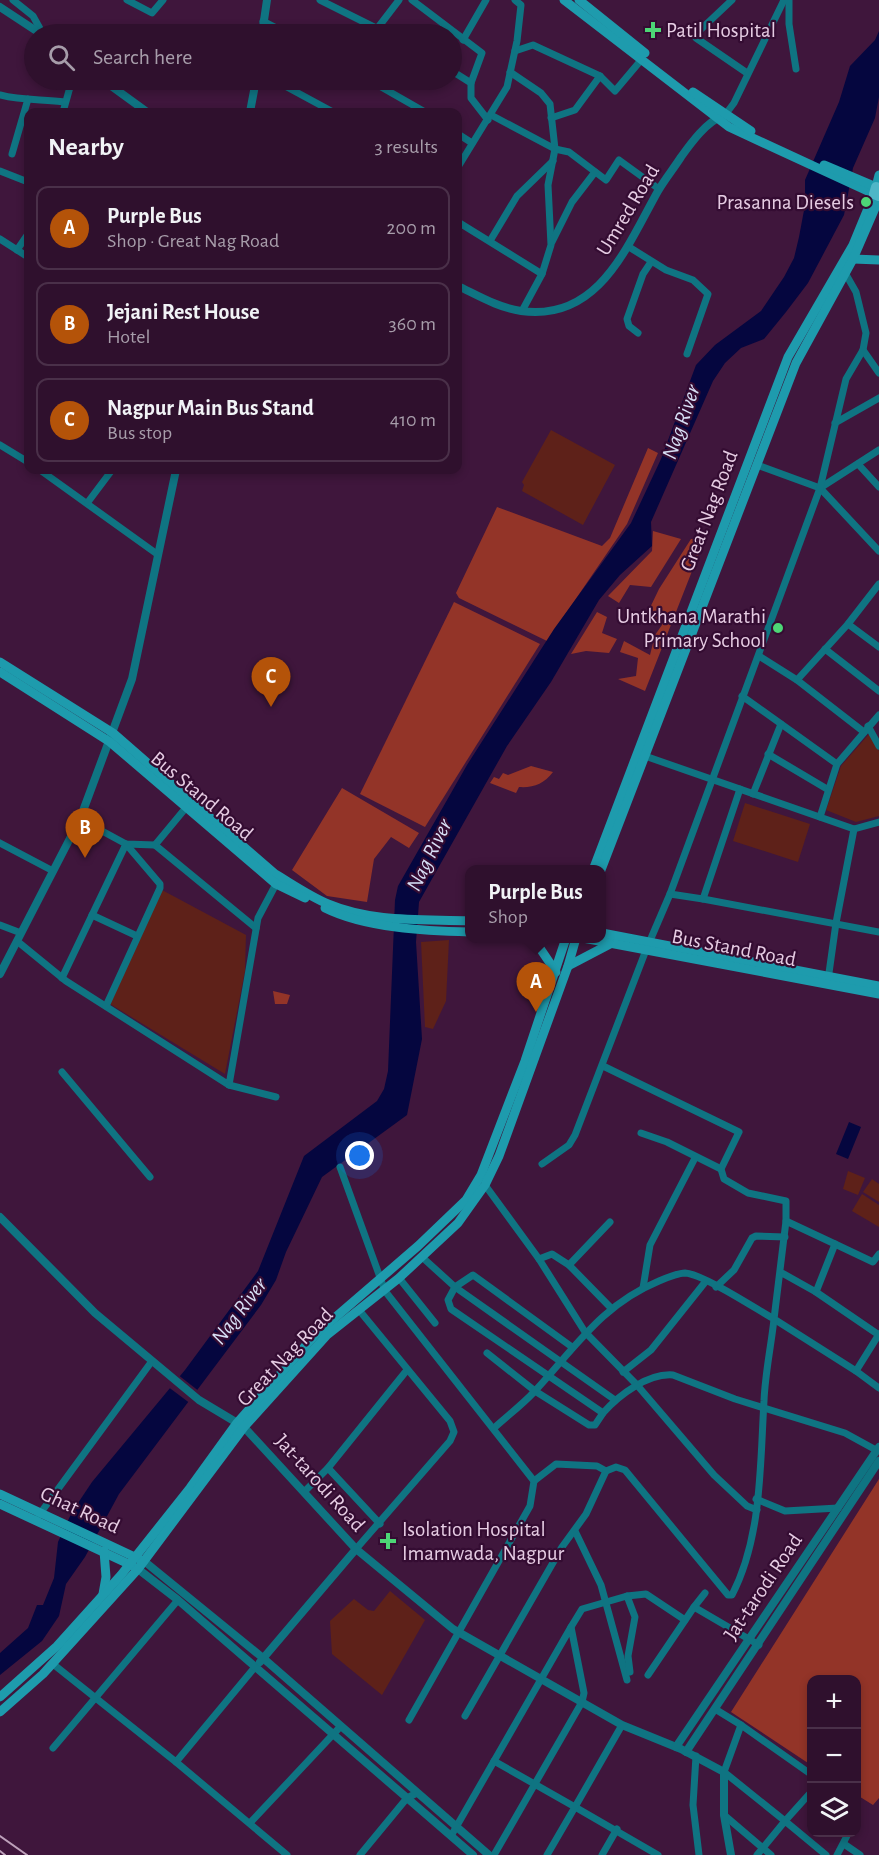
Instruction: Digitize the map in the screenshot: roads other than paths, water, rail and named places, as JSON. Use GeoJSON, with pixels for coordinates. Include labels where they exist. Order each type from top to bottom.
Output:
{"type":"FeatureCollection","features":[{"type":"Feature","properties":{"kind":"main road"},"geometry":{"type":"LineString","coordinates":[[564,0],[720,117],[765,142],[878,193]]}},
{"type":"Feature","properties":{"kind":"main road"},"geometry":{"type":"LineString","coordinates":[[579,0],[720,117]]}},
{"type":"Feature","properties":{"kind":"main road","name":"Great Nag Road"},"geometry":{"type":"LineString","coordinates":[[595,865],[788,357],[843,270],[853,260],[878,193],[879,175]]}},
{"type":"Feature","properties":{"kind":"main road","name":"Great Nag Road"},"geometry":{"type":"LineString","coordinates":[[603,865],[796,363],[843,270],[878,193]]}},
{"type":"Feature","properties":{"kind":"main road"},"geometry":{"type":"LineString","coordinates":[[853,260],[879,260]]}},
{"type":"Feature","properties":{"kind":"main road"},"geometry":{"type":"LineString","coordinates":[[0,662],[112,738]]}},
{"type":"Feature","properties":{"kind":"main road","name":"Bus Stand Road"},"geometry":{"type":"LineString","coordinates":[[0,672],[112,738],[189,804],[276,884],[339,915],[390,922]]}},
{"type":"Feature","properties":{"kind":"main road"},"geometry":{"type":"LineString","coordinates":[[189,804],[275,874],[328,904],[390,922],[465,931]]}},
{"type":"Feature","properties":{"kind":"main road"},"geometry":{"type":"LineString","coordinates":[[417,924],[465,921]]}},
{"type":"Feature","properties":{"kind":"main road","name":"Bus Stand Road"},"geometry":{"type":"LineString","coordinates":[[608,937],[828,979],[879,994]]}},
{"type":"Feature","properties":{"kind":"main road"},"geometry":{"type":"LineString","coordinates":[[536,943],[556,972]]}},
{"type":"Feature","properties":{"kind":"main road","name":"Great Nag Road"},"geometry":{"type":"LineString","coordinates":[[0,1712],[53,1664],[137,1563],[241,1425],[316,1334],[466,1200],[476,1183],[525,1061],[565,943]]}},
{"type":"Feature","properties":{"kind":"main road","name":"Great Nag Road"},"geometry":{"type":"LineString","coordinates":[[241,1425],[327,1335],[399,1278],[458,1223],[485,1185],[499,1156],[575,943]]}},
{"type":"Feature","properties":{"kind":"main road"},"geometry":{"type":"LineString","coordinates":[[568,966],[600,943]]}},
{"type":"Feature","properties":{"kind":"main road"},"geometry":{"type":"LineString","coordinates":[[828,979],[879,986]]}},
{"type":"Feature","properties":{"kind":"main road","name":"Ghat Road"},"geometry":{"type":"LineString","coordinates":[[0,1494],[38,1516]]}},
{"type":"Feature","properties":{"kind":"main road","name":"Ghat Road"},"geometry":{"type":"LineString","coordinates":[[0,1504],[62,1526],[137,1563]]}},
{"type":"Feature","properties":{"kind":"main road"},"geometry":{"type":"LineString","coordinates":[[102,1547],[106,1577],[103,1596]]}},
{"type":"Feature","properties":{"kind":"main road","name":"Great Nag Road"},"geometry":{"type":"LineString","coordinates":[[0,1698],[57,1646],[137,1563]]}},
{"type":"Feature","properties":{"kind":"street"},"geometry":{"type":"LineString","coordinates":[[13,0],[33,16],[37,24]]}},
{"type":"Feature","properties":{"kind":"street"},"geometry":{"type":"LineString","coordinates":[[127,0],[152,14],[163,0]]}},
{"type":"Feature","properties":{"kind":"street"},"geometry":{"type":"LineString","coordinates":[[263,24],[267,0]]}},
{"type":"Feature","properties":{"kind":"street"},"geometry":{"type":"LineString","coordinates":[[320,0],[361,24]]}},
{"type":"Feature","properties":{"kind":"street"},"geometry":{"type":"LineString","coordinates":[[381,24],[399,0]]}},
{"type":"Feature","properties":{"kind":"street"},"geometry":{"type":"LineString","coordinates":[[412,0],[443,24]]}},
{"type":"Feature","properties":{"kind":"street"},"geometry":{"type":"LineString","coordinates":[[486,0],[463,40],[482,53],[471,83],[471,98],[490,117],[555,149],[569,152],[606,180],[619,160],[659,189]]}},
{"type":"Feature","properties":{"kind":"street"},"geometry":{"type":"LineString","coordinates":[[462,160],[507,87],[515,51],[521,5],[515,0]]}},
{"type":"Feature","properties":{"kind":"street"},"geometry":{"type":"LineString","coordinates":[[732,0],[697,33],[696,38],[747,73]]}},
{"type":"Feature","properties":{"kind":"street"},"geometry":{"type":"LineString","coordinates":[[720,117],[734,103],[784,0]]}},
{"type":"Feature","properties":{"kind":"street"},"geometry":{"type":"LineString","coordinates":[[789,0],[789,24],[796,69]]}},
{"type":"Feature","properties":{"kind":"street"},"geometry":{"type":"LineString","coordinates":[[0,7],[26,24]]}},
{"type":"Feature","properties":{"kind":"street"},"geometry":{"type":"LineString","coordinates":[[263,21],[269,24]]}},
{"type":"Feature","properties":{"kind":"street"},"geometry":{"type":"LineString","coordinates":[[515,51],[533,45],[600,76],[615,91],[642,58]]}},
{"type":"Feature","properties":{"kind":"street"},"geometry":{"type":"LineString","coordinates":[[510,72],[541,93],[550,104],[555,149],[555,159],[548,185],[551,245]]}},
{"type":"Feature","properties":{"kind":"street"},"geometry":{"type":"LineString","coordinates":[[551,118],[574,110],[600,76]]}},
{"type":"Feature","properties":{"kind":"street"},"geometry":{"type":"LineString","coordinates":[[462,77],[471,83]]}},
{"type":"Feature","properties":{"kind":"street"},"geometry":{"type":"LineString","coordinates":[[64,108],[69,90]]}},
{"type":"Feature","properties":{"kind":"street"},"geometry":{"type":"LineString","coordinates":[[117,90],[142,108]]}},
{"type":"Feature","properties":{"kind":"street"},"geometry":{"type":"LineString","coordinates":[[251,108],[254,90]]}},
{"type":"Feature","properties":{"kind":"street"},"geometry":{"type":"LineString","coordinates":[[292,90],[326,108]]}},
{"type":"Feature","properties":{"kind":"street"},"geometry":{"type":"LineString","coordinates":[[386,90],[418,108]]}},
{"type":"Feature","properties":{"kind":"street"},"geometry":{"type":"LineString","coordinates":[[0,95],[21,100],[65,102]]}},
{"type":"Feature","properties":{"kind":"street"},"geometry":{"type":"LineString","coordinates":[[25,108],[28,99]]}},
{"type":"Feature","properties":{"kind":"street"},"geometry":{"type":"LineString","coordinates":[[12,154],[24,113]]}},
{"type":"Feature","properties":{"kind":"street","name":"Umred Road"},"geometry":{"type":"LineString","coordinates":[[462,288],[489,301],[522,311],[558,309],[579,300],[598,287],[629,247],[659,189],[688,147],[720,117]]}},
{"type":"Feature","properties":{"kind":"street"},"geometry":{"type":"LineString","coordinates":[[462,137],[472,143]]}},
{"type":"Feature","properties":{"kind":"street"},"geometry":{"type":"LineString","coordinates":[[490,241],[516,196],[555,159]]}},
{"type":"Feature","properties":{"kind":"street"},"geometry":{"type":"LineString","coordinates":[[0,171],[24,180]]}},
{"type":"Feature","properties":{"kind":"street"},"geometry":{"type":"LineString","coordinates":[[522,311],[542,274],[551,245],[572,202],[595,171]]}},
{"type":"Feature","properties":{"kind":"street"},"geometry":{"type":"LineString","coordinates":[[462,224],[542,274]]}},
{"type":"Feature","properties":{"kind":"street"},"geometry":{"type":"LineString","coordinates":[[0,239],[24,254]]}},
{"type":"Feature","properties":{"kind":"street"},"geometry":{"type":"LineString","coordinates":[[17,250],[24,240]]}},
{"type":"Feature","properties":{"kind":"street"},"geometry":{"type":"LineString","coordinates":[[629,247],[651,262],[693,280],[708,294],[687,354]]}},
{"type":"Feature","properties":{"kind":"street"},"geometry":{"type":"LineString","coordinates":[[638,333],[629,326],[627,319],[643,274],[651,262]]}},
{"type":"Feature","properties":{"kind":"street"},"geometry":{"type":"LineString","coordinates":[[542,1164],[569,1145],[603,1066],[670,894],[820,488],[846,379],[863,350],[866,333],[856,292],[843,270]]}},
{"type":"Feature","properties":{"kind":"street"},"geometry":{"type":"LineString","coordinates":[[863,350],[879,373]]}},
{"type":"Feature","properties":{"kind":"street"},"geometry":{"type":"LineString","coordinates":[[835,423],[879,398]]}},
{"type":"Feature","properties":{"kind":"street"},"geometry":{"type":"LineString","coordinates":[[0,445],[24,460]]}},
{"type":"Feature","properties":{"kind":"street"},"geometry":{"type":"LineString","coordinates":[[820,488],[879,450]]}},
{"type":"Feature","properties":{"kind":"street"},"geometry":{"type":"LineString","coordinates":[[858,464],[879,487]]}},
{"type":"Feature","properties":{"kind":"street"},"geometry":{"type":"LineString","coordinates":[[757,465],[820,488],[879,551]]}},
{"type":"Feature","properties":{"kind":"street"},"geometry":{"type":"LineString","coordinates":[[46,474],[88,502],[157,554]]}},
{"type":"Feature","properties":{"kind":"street"},"geometry":{"type":"LineString","coordinates":[[88,502],[109,474]]}},
{"type":"Feature","properties":{"kind":"street"},"geometry":{"type":"LineString","coordinates":[[0,974],[80,819],[112,738],[132,680],[175,474]]}},
{"type":"Feature","properties":{"kind":"street"},"geometry":{"type":"LineString","coordinates":[[797,680],[848,624],[879,584]]}},
{"type":"Feature","properties":{"kind":"street"},"geometry":{"type":"LineString","coordinates":[[848,624],[879,647]]}},
{"type":"Feature","properties":{"kind":"street"},"geometry":{"type":"LineString","coordinates":[[825,649],[879,691]]}},
{"type":"Feature","properties":{"kind":"street"},"geometry":{"type":"LineString","coordinates":[[759,656],[866,729],[879,746]]}},
{"type":"Feature","properties":{"kind":"street"},"geometry":{"type":"LineString","coordinates":[[742,696],[837,764]]}},
{"type":"Feature","properties":{"kind":"street"},"geometry":{"type":"LineString","coordinates":[[820,817],[827,789],[837,764],[879,715]]}},
{"type":"Feature","properties":{"kind":"street"},"geometry":{"type":"LineString","coordinates":[[753,794],[781,724]]}},
{"type":"Feature","properties":{"kind":"street"},"geometry":{"type":"LineString","coordinates":[[768,754],[827,789]]}},
{"type":"Feature","properties":{"kind":"street"},"geometry":{"type":"LineString","coordinates":[[645,756],[854,829],[879,822]]}},
{"type":"Feature","properties":{"kind":"street"},"geometry":{"type":"LineString","coordinates":[[703,899],[740,789]]}},
{"type":"Feature","properties":{"kind":"street"},"geometry":{"type":"LineString","coordinates":[[155,845],[189,804]]}},
{"type":"Feature","properties":{"kind":"street"},"geometry":{"type":"LineString","coordinates":[[80,819],[126,844],[160,884],[106,1006]]}},
{"type":"Feature","properties":{"kind":"street"},"geometry":{"type":"LineString","coordinates":[[828,979],[854,829]]}},
{"type":"Feature","properties":{"kind":"street"},"geometry":{"type":"LineString","coordinates":[[0,844],[53,871]]}},
{"type":"Feature","properties":{"kind":"street"},"geometry":{"type":"LineString","coordinates":[[126,844],[155,845],[256,928]]}},
{"type":"Feature","properties":{"kind":"street"},"geometry":{"type":"LineString","coordinates":[[62,978],[126,844]]}},
{"type":"Feature","properties":{"kind":"street"},"geometry":{"type":"LineString","coordinates":[[229,1085],[258,918],[276,884]]}},
{"type":"Feature","properties":{"kind":"street"},"geometry":{"type":"LineString","coordinates":[[670,894],[879,932]]}},
{"type":"Feature","properties":{"kind":"street"},"geometry":{"type":"LineString","coordinates":[[92,915],[137,936]]}},
{"type":"Feature","properties":{"kind":"street"},"geometry":{"type":"LineString","coordinates":[[0,925],[21,933]]}},
{"type":"Feature","properties":{"kind":"street"},"geometry":{"type":"LineString","coordinates":[[17,941],[62,978],[229,1085],[276,1097]]}},
{"type":"Feature","properties":{"kind":"street"},"geometry":{"type":"LineString","coordinates":[[465,1716],[562,1547],[575,1531],[606,1471],[616,1467],[625,1470],[730,1596],[746,1565],[757,1510],[764,1406],[782,1273],[786,1201],[748,1193],[730,1185],[724,1179],[721,1168],[739,1132],[603,1066]]}},
{"type":"Feature","properties":{"kind":"street"},"geometry":{"type":"LineString","coordinates":[[62,1072],[150,1177]]}},
{"type":"Feature","properties":{"kind":"street"},"geometry":{"type":"LineString","coordinates":[[641,1133],[667,1142],[695,1158],[721,1168]]}},
{"type":"Feature","properties":{"kind":"street"},"geometry":{"type":"LineString","coordinates":[[643,1288],[650,1245],[695,1158]]}},
{"type":"Feature","properties":{"kind":"street"},"geometry":{"type":"LineString","coordinates":[[340,1167],[384,1290],[534,1481],[531,1506],[409,1720]]}},
{"type":"Feature","properties":{"kind":"street"},"geometry":{"type":"LineString","coordinates":[[485,1185],[538,1259],[585,1332],[637,1385],[714,1475],[747,1506],[757,1510]]}},
{"type":"Feature","properties":{"kind":"street","name":"Jat-tarodi Road"},"geometry":{"type":"LineString","coordinates":[[0,1217],[95,1313],[199,1400],[241,1425],[305,1491],[356,1549],[459,1633],[622,1725],[681,1749],[749,1640],[878,1448]]}},
{"type":"Feature","properties":{"kind":"street"},"geometry":{"type":"LineString","coordinates":[[786,1221],[876,1264],[879,1254]]}},
{"type":"Feature","properties":{"kind":"street"},"geometry":{"type":"LineString","coordinates":[[569,1265],[610,1222]]}},
{"type":"Feature","properties":{"kind":"street"},"geometry":{"type":"LineString","coordinates":[[716,1287],[734,1270],[752,1238],[756,1236],[785,1237]]}},
{"type":"Feature","properties":{"kind":"street"},"geometry":{"type":"LineString","coordinates":[[816,1292],[835,1244]]}},
{"type":"Feature","properties":{"kind":"street"},"geometry":{"type":"LineString","coordinates":[[538,1259],[552,1254],[569,1265],[611,1308]]}},
{"type":"Feature","properties":{"kind":"street"},"geometry":{"type":"LineString","coordinates":[[422,1257],[455,1287],[615,1400]]}},
{"type":"Feature","properties":{"kind":"street"},"geometry":{"type":"LineString","coordinates":[[494,1428],[535,1391],[585,1332],[611,1308],[643,1288],[685,1273],[706,1281],[774,1319],[879,1388]]}},
{"type":"Feature","properties":{"kind":"street"},"geometry":{"type":"LineString","coordinates":[[782,1273],[816,1292],[879,1334],[856,1371]]}},
{"type":"Feature","properties":{"kind":"street"},"geometry":{"type":"LineString","coordinates":[[572,1347],[473,1275],[455,1287],[448,1300],[451,1309],[603,1413]]}},
{"type":"Feature","properties":{"kind":"street"},"geometry":{"type":"LineString","coordinates":[[399,1278],[435,1323]]}},
{"type":"Feature","properties":{"kind":"street"},"geometry":{"type":"LineString","coordinates":[[623,1372],[651,1350],[706,1281]]}},
{"type":"Feature","properties":{"kind":"street"},"geometry":{"type":"LineString","coordinates":[[176,1762],[450,1441],[454,1432],[450,1421],[360,1310]]}},
{"type":"Feature","properties":{"kind":"street"},"geometry":{"type":"LineString","coordinates":[[487,1353],[535,1391],[589,1425],[595,1425],[615,1400],[637,1385],[667,1374],[735,1399],[764,1406],[845,1433],[878,1448]]}},
{"type":"Feature","properties":{"kind":"street"},"geometry":{"type":"LineString","coordinates":[[38,1516],[152,1361]]}},
{"type":"Feature","properties":{"kind":"street"},"geometry":{"type":"LineString","coordinates":[[305,1491],[328,1468],[407,1370]]}},
{"type":"Feature","properties":{"kind":"street"},"geometry":{"type":"LineString","coordinates":[[826,1855],[724,1773],[681,1749],[716,1709],[879,1461]]}},
{"type":"Feature","properties":{"kind":"street"},"geometry":{"type":"LineString","coordinates":[[534,1481],[556,1464],[597,1466],[606,1471]]}},
{"type":"Feature","properties":{"kind":"street"},"geometry":{"type":"LineString","coordinates":[[328,1468],[380,1524]]}},
{"type":"Feature","properties":{"kind":"street"},"geometry":{"type":"LineString","coordinates":[[756,1499],[785,1511],[838,1508]]}},
{"type":"Feature","properties":{"kind":"street"},"geometry":{"type":"LineString","coordinates":[[575,1531],[601,1585],[627,1680]]}},
{"type":"Feature","properties":{"kind":"street"},"geometry":{"type":"LineString","coordinates":[[137,1563],[255,1667],[417,1793],[489,1855]]}},
{"type":"Feature","properties":{"kind":"street"},"geometry":{"type":"LineString","coordinates":[[137,1563],[263,1658],[407,1798],[473,1855]]}},
{"type":"Feature","properties":{"kind":"street"},"geometry":{"type":"LineString","coordinates":[[648,1675],[705,1593]]}},
{"type":"Feature","properties":{"kind":"street"},"geometry":{"type":"LineString","coordinates":[[451,1836],[582,1609],[627,1596],[646,1594],[685,1620]]}},
{"type":"Feature","properties":{"kind":"street"},"geometry":{"type":"LineString","coordinates":[[627,1596],[635,1617],[628,1656],[630,1672]]}},
{"type":"Feature","properties":{"kind":"street"},"geometry":{"type":"LineString","coordinates":[[53,1748],[178,1600]]}},
{"type":"Feature","properties":{"kind":"street"},"geometry":{"type":"LineString","coordinates":[[694,1607],[759,1645]]}},
{"type":"Feature","properties":{"kind":"street"},"geometry":{"type":"LineString","coordinates":[[494,1855],[582,1702],[584,1693],[571,1627]]}},
{"type":"Feature","properties":{"kind":"street"},"geometry":{"type":"LineString","coordinates":[[53,1664],[95,1700],[176,1762],[287,1855]]}},
{"type":"Feature","properties":{"kind":"street"},"geometry":{"type":"LineString","coordinates":[[716,1709],[807,1771]]}},
{"type":"Feature","properties":{"kind":"street"},"geometry":{"type":"LineString","coordinates":[[547,1855],[622,1725]]}},
{"type":"Feature","properties":{"kind":"street"},"geometry":{"type":"LineString","coordinates":[[731,1855],[724,1815],[724,1773],[741,1725]]}},
{"type":"Feature","properties":{"kind":"street"},"geometry":{"type":"LineString","coordinates":[[250,1823],[337,1731]]}},
{"type":"Feature","properties":{"kind":"street"},"geometry":{"type":"LineString","coordinates":[[696,1756],[693,1804],[699,1855]]}},
{"type":"Feature","properties":{"kind":"street"},"geometry":{"type":"LineString","coordinates":[[494,1761],[617,1829],[658,1855]]}},
{"type":"Feature","properties":{"kind":"street"},"geometry":{"type":"LineString","coordinates":[[360,1855],[407,1798],[417,1793]]}},
{"type":"Feature","properties":{"kind":"street"},"geometry":{"type":"LineString","coordinates":[[758,1855],[807,1797]]}},
{"type":"Feature","properties":{"kind":"street"},"geometry":{"type":"LineString","coordinates":[[724,1815],[771,1855]]}},
{"type":"Feature","properties":{"kind":"street"},"geometry":{"type":"LineString","coordinates":[[602,1855],[617,1829]]}},
{"type":"Feature","properties":{"kind":"street"},"geometry":{"type":"LineString","coordinates":[[837,1855],[847,1837]]}},
{"type":"Feature","properties":{"kind":"street"},"geometry":{"type":"LineString","coordinates":[[844,1844],[861,1855]]}},
{"type":"Feature","properties":{"kind":"water","name":"Nag River"},"geometry":{"type":"Polygon","coordinates":[[[879,31],[879,97],[875,118],[853,168],[844,215],[808,283],[786,312],[764,339],[741,348],[725,363],[713,381],[651,522],[652,546],[620,575],[599,600],[551,682],[507,746],[419,902],[416,942],[422,1039],[407,1115],[322,1177],[286,1252],[276,1280],[261,1305],[119,1494],[85,1557],[66,1584],[59,1616],[42,1641],[0,1675],[0,1653],[28,1628],[37,1605],[43,1605],[54,1578],[58,1542],[72,1512],[92,1482],[185,1370],[258,1271],[304,1156],[377,1101],[384,1089],[388,1071],[395,900],[398,886],[467,765],[554,629],[631,523],[661,459],[696,365],[715,345],[761,311],[784,277],[794,258],[799,237],[805,205],[805,180],[839,102],[850,66],[875,40],[879,31]]]}},
{"type":"Feature","properties":{"kind":"water"},"geometry":{"type":"Polygon","coordinates":[[[849,1122],[861,1127],[848,1159],[836,1154],[849,1122]]]}},
{"type":"Feature","properties":{"kind":"railway"},"geometry":{"type":"LineString","coordinates":[[0,1836],[27,1855]]}},
{"type":"Feature","properties":{"kind":"railway"},"geometry":{"type":"LineString","coordinates":[[0,1851],[5,1855]]}},
{"type":"Feature","properties":{"kind":"place","name":"Patil Hospital"},"geometry":{"type":"Point","coordinates":[653,30]}},
{"type":"Feature","properties":{"kind":"place","name":"Prasanna Diesels"},"geometry":{"type":"Point","coordinates":[866,202]}},
{"type":"Feature","properties":{"kind":"place","name":"Untkhana Marathi Primary School"},"geometry":{"type":"Point","coordinates":[778,628]}},
{"type":"Feature","properties":{"kind":"place","name":"Nagpur Main Bus Stand"},"geometry":{"type":"Point","coordinates":[271,707]}},
{"type":"Feature","properties":{"kind":"place","name":"Jejani Rest House"},"geometry":{"type":"Point","coordinates":[85,858]}},
{"type":"Feature","properties":{"kind":"place","name":"Purple Bus"},"geometry":{"type":"Point","coordinates":[536,1012]}},
{"type":"Feature","properties":{"kind":"place","name":"Isolation Hospital Imamwada, Nagpur"},"geometry":{"type":"Point","coordinates":[388,1541]}}]}
